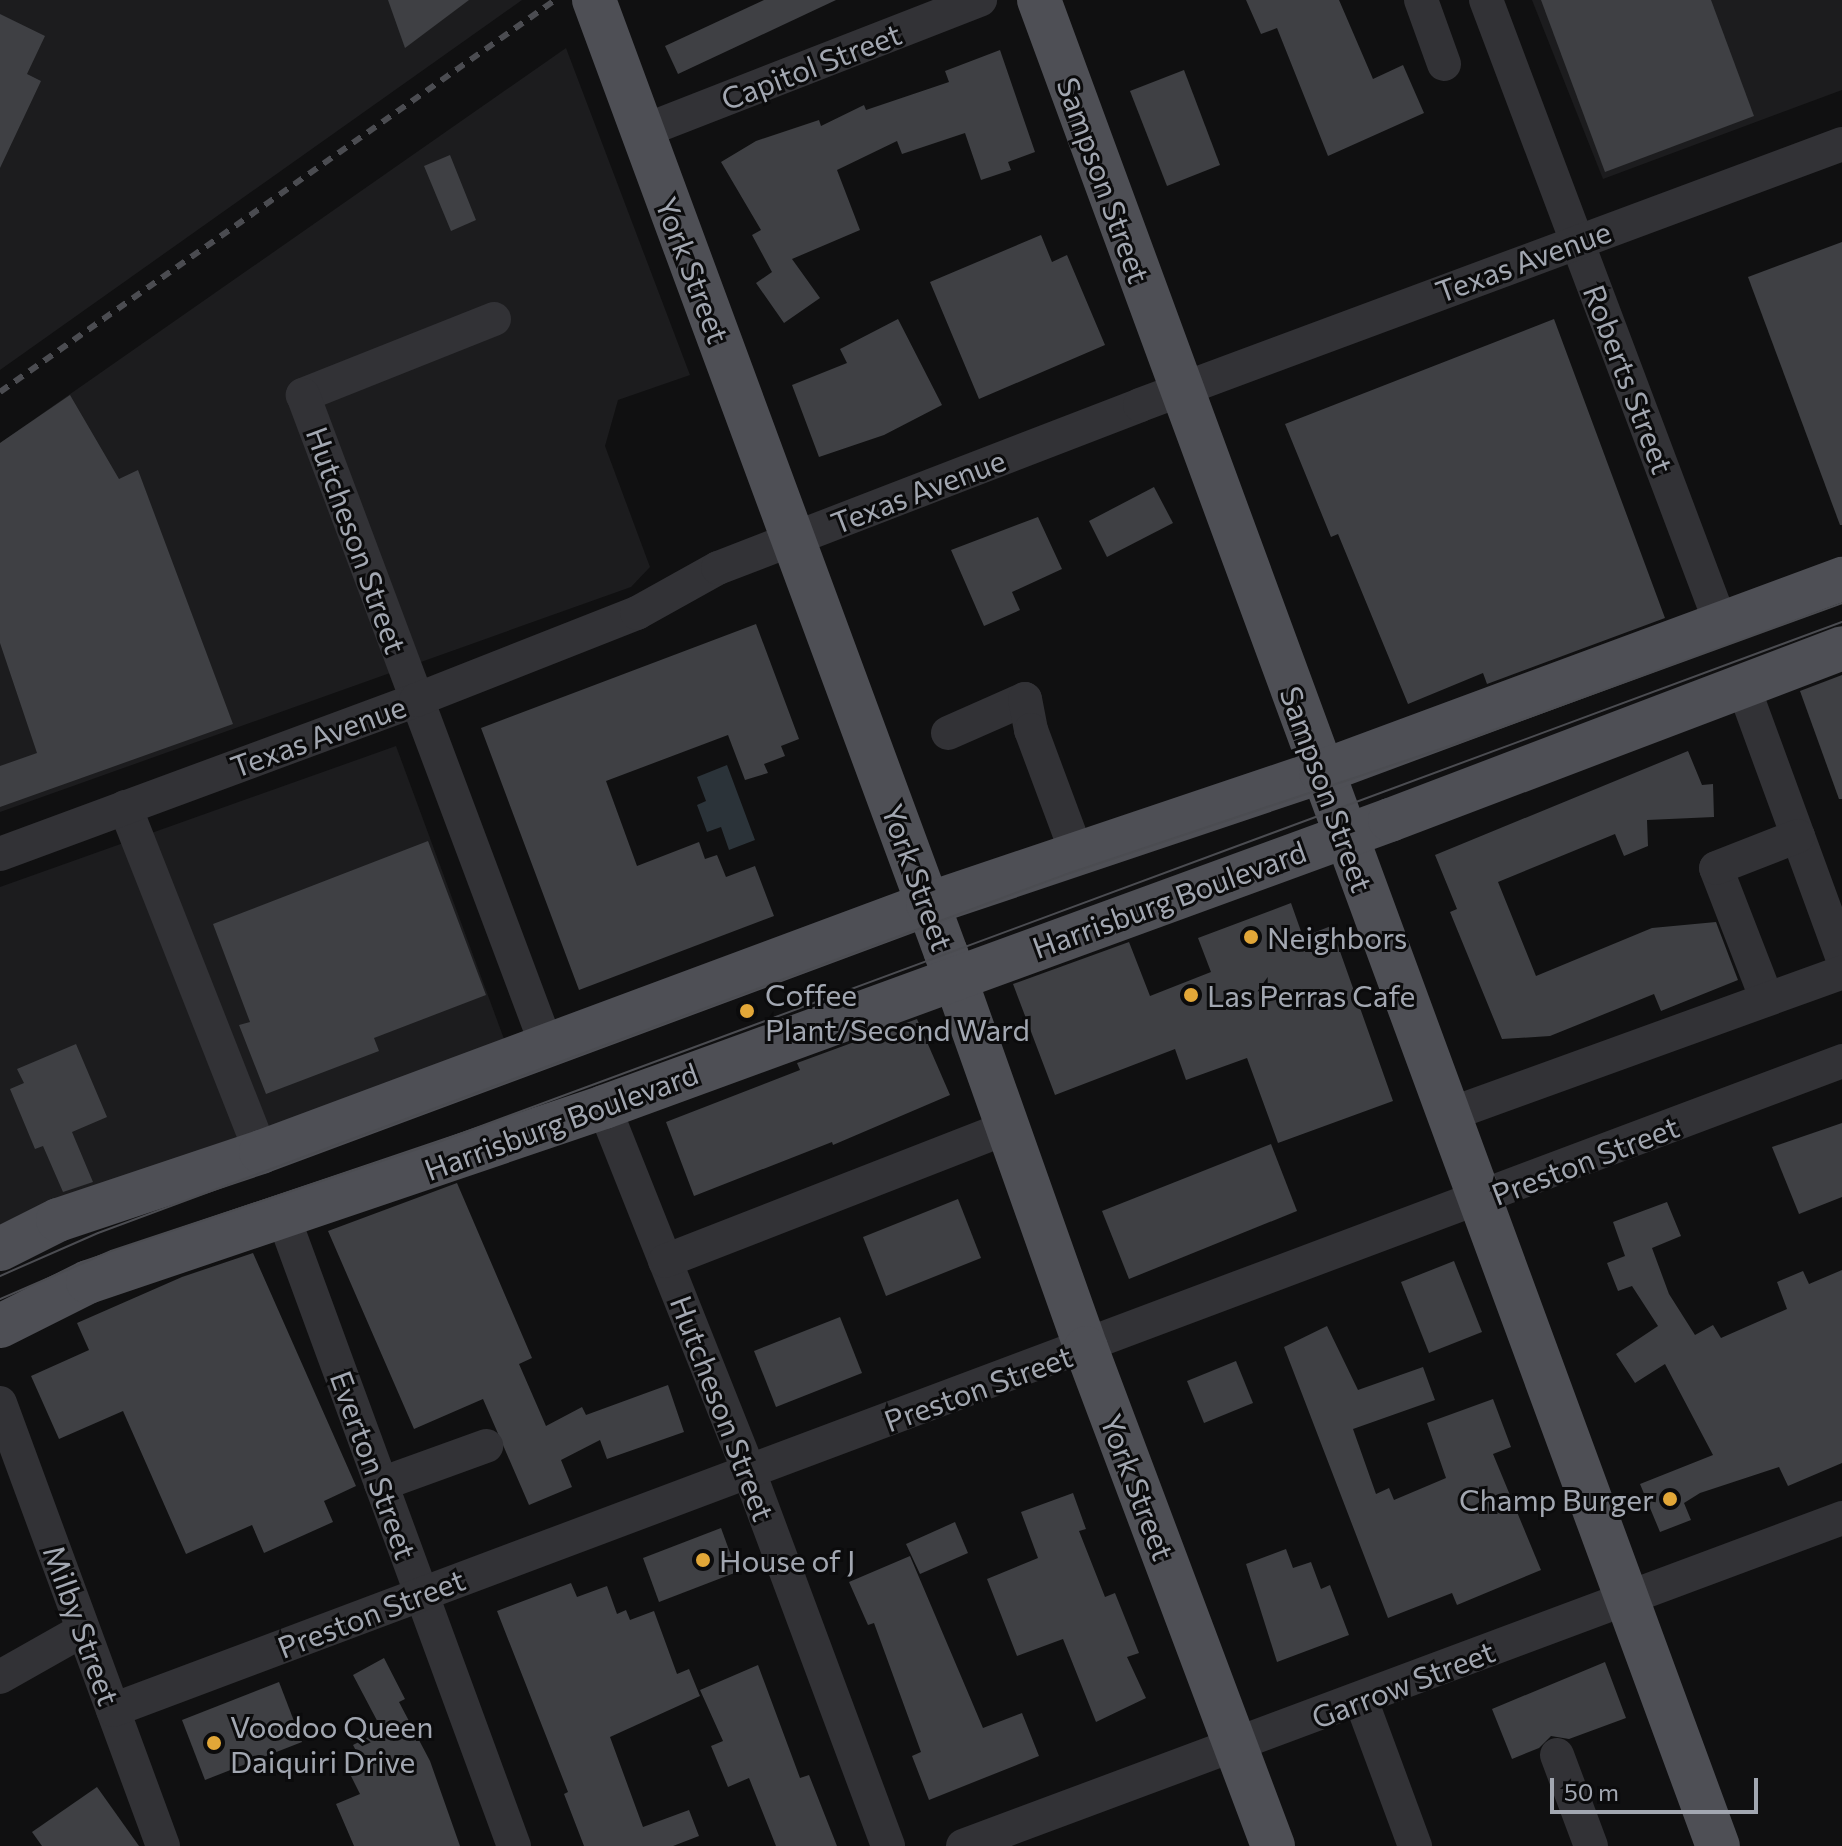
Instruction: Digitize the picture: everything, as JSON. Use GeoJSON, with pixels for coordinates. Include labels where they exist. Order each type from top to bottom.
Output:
{"type":"FeatureCollection","features":[{"type":"Feature","properties":{"kind":"main road","name":"York Street"},"geometry":{"type":"LineString","coordinates":[[594,0],[795,539],[1086,1348],[1273,1846]]}},
{"type":"Feature","properties":{"kind":"main road","name":"Sampson Street"},"geometry":{"type":"LineString","coordinates":[[1039,0],[1343,837],[1718,1846]]}},
{"type":"Feature","properties":{"kind":"main road"},"geometry":{"type":"LineString","coordinates":[[0,1249],[58,1220],[261,1152],[928,904],[1321,772],[1842,579]]}},
{"type":"Feature","properties":{"kind":"main road","name":"Harrisburg Boulevard"},"geometry":{"type":"LineString","coordinates":[[0,1326],[88,1282],[284,1219],[604,1107],[954,976],[1343,837],[1842,648]]}},
{"type":"Feature","properties":{"kind":"street","name":"Capitol Street"},"geometry":{"type":"LineString","coordinates":[[641,132],[980,0]]}},
{"type":"Feature","properties":{"kind":"street"},"geometry":{"type":"LineString","coordinates":[[1421,0],[1444,64]]}},
{"type":"Feature","properties":{"kind":"street","name":"Roberts Street"},"geometry":{"type":"LineString","coordinates":[[1486,0],[1721,624]]}},
{"type":"Feature","properties":{"kind":"street","name":"Texas Avenue"},"geometry":{"type":"LineString","coordinates":[[0,854],[416,700],[637,613],[718,568],[1181,389],[1842,144]]}},
{"type":"Feature","properties":{"kind":"street","name":"Hutcheson Street"},"geometry":{"type":"LineString","coordinates":[[494,319],[303,395],[546,1044]]}},
{"type":"Feature","properties":{"kind":"street"},"geometry":{"type":"LineString","coordinates":[[1743,686],[1798,836],[1830,889],[1842,956]]}},
{"type":"Feature","properties":{"kind":"street"},"geometry":{"type":"LineString","coordinates":[[948,733],[1025,699],[1031,730],[1077,854]]}},
{"type":"Feature","properties":{"kind":"street"},"geometry":{"type":"LineString","coordinates":[[125,807],[261,1152]]}},
{"type":"Feature","properties":{"kind":"street"},"geometry":{"type":"LineString","coordinates":[[1766,997],[1716,868],[1798,836]]}},
{"type":"Feature","properties":{"kind":"street"},"geometry":{"type":"LineString","coordinates":[[1448,1115],[1766,997],[1842,972]]}},
{"type":"Feature","properties":{"kind":"street","name":"Preston Street"},"geometry":{"type":"LineString","coordinates":[[113,1710],[1086,1348],[1842,1061]]}},
{"type":"Feature","properties":{"kind":"street","name":"Hutcheson Street"},"geometry":{"type":"LineString","coordinates":[[604,1107],[749,1472],[888,1846]]}},
{"type":"Feature","properties":{"kind":"street"},"geometry":{"type":"LineString","coordinates":[[665,1261],[1008,1127]]}},
{"type":"Feature","properties":{"kind":"street","name":"Everton Street"},"geometry":{"type":"LineString","coordinates":[[284,1219],[514,1846]]}},
{"type":"Feature","properties":{"kind":"street","name":"Milby Street"},"geometry":{"type":"LineString","coordinates":[[0,1403],[10,1460],[83,1630],[163,1846]]}},
{"type":"Feature","properties":{"kind":"street"},"geometry":{"type":"LineString","coordinates":[[381,1484],[486,1446]]}},
{"type":"Feature","properties":{"kind":"street","name":"Garrow Street"},"geometry":{"type":"LineString","coordinates":[[963,1846],[1236,1747],[1842,1518]]}},
{"type":"Feature","properties":{"kind":"street"},"geometry":{"type":"LineString","coordinates":[[0,1677],[83,1630]]}},
{"type":"Feature","properties":{"kind":"street"},"geometry":{"type":"LineString","coordinates":[[1361,1700],[1415,1846]]}},
{"type":"Feature","properties":{"kind":"street"},"geometry":{"type":"LineString","coordinates":[[1557,1755],[1591,1846]]}},
{"type":"Feature","properties":{"kind":"shaded area"},"geometry":{"type":"Polygon","coordinates":[[[0,0],[522,0],[0,370],[0,0]]]}},
{"type":"Feature","properties":{"kind":"shaded area"},"geometry":{"type":"Polygon","coordinates":[[[1532,0],[1842,0],[1842,90],[1603,179],[1532,0]]]}},
{"type":"Feature","properties":{"kind":"shaded area"},"geometry":{"type":"Polygon","coordinates":[[[566,48],[690,375],[618,400],[605,446],[650,567],[631,587],[0,812],[0,443],[566,48]]]}},
{"type":"Feature","properties":{"kind":"shaded area"},"geometry":{"type":"Polygon","coordinates":[[[396,746],[504,1039],[0,1236],[0,887],[396,746]]]}},
{"type":"Feature","properties":{"kind":"shaded area"},"geometry":{"type":"Polygon","coordinates":[[[727,765],[755,840],[729,850],[721,827],[707,832],[697,805],[706,801],[697,777],[727,765]]]}},
{"type":"Feature","properties":{"kind":"building"},"geometry":{"type":"Polygon","coordinates":[[[388,0],[469,0],[405,48],[388,0]]]}},
{"type":"Feature","properties":{"kind":"building"},"geometry":{"type":"Polygon","coordinates":[[[764,0],[836,0],[678,74],[665,46],[764,0]]]}},
{"type":"Feature","properties":{"kind":"building"},"geometry":{"type":"Polygon","coordinates":[[[1246,0],[1339,0],[1373,79],[1403,65],[1424,113],[1328,156],[1277,28],[1261,34],[1246,0]]]}},
{"type":"Feature","properties":{"kind":"building"},"geometry":{"type":"Polygon","coordinates":[[[1541,0],[1711,0],[1754,116],[1605,172],[1541,0]]]}},
{"type":"Feature","properties":{"kind":"building"},"geometry":{"type":"Polygon","coordinates":[[[0,14],[45,36],[27,74],[41,81],[0,168],[0,14]]]}},
{"type":"Feature","properties":{"kind":"building"},"geometry":{"type":"Polygon","coordinates":[[[1000,50],[1035,152],[1008,162],[1011,170],[981,180],[965,133],[902,154],[897,141],[837,170],[860,230],[792,259],[820,298],[784,323],[756,283],[772,272],[752,235],[761,230],[721,162],[756,141],[819,120],[821,126],[864,105],[866,110],[949,82],[945,71],[1000,50]]]}},
{"type":"Feature","properties":{"kind":"building"},"geometry":{"type":"Polygon","coordinates":[[[1184,70],[1220,165],[1167,186],[1130,91],[1184,70]]]}},
{"type":"Feature","properties":{"kind":"building"},"geometry":{"type":"Polygon","coordinates":[[[450,155],[476,220],[451,231],[424,166],[450,155]]]}},
{"type":"Feature","properties":{"kind":"building"},"geometry":{"type":"Polygon","coordinates":[[[1041,235],[1052,262],[1067,255],[1105,345],[979,399],[930,282],[1041,235]]]}},
{"type":"Feature","properties":{"kind":"building"},"geometry":{"type":"Polygon","coordinates":[[[1842,242],[1842,525],[1840,525],[1748,277],[1842,242]]]}},
{"type":"Feature","properties":{"kind":"building"},"geometry":{"type":"Polygon","coordinates":[[[898,319],[942,405],[884,435],[819,457],[792,385],[847,363],[840,349],[898,319]]]}},
{"type":"Feature","properties":{"kind":"building"},"geometry":{"type":"Polygon","coordinates":[[[1554,319],[1665,618],[1487,684],[1483,673],[1408,704],[1338,534],[1331,537],[1285,424],[1554,319]]]}},
{"type":"Feature","properties":{"kind":"building"},"geometry":{"type":"Polygon","coordinates":[[[70,395],[119,479],[138,470],[233,724],[0,807],[0,766],[37,753],[0,643],[0,443],[70,395]]]}},
{"type":"Feature","properties":{"kind":"building"},"geometry":{"type":"Polygon","coordinates":[[[1154,487],[1173,523],[1107,557],[1089,521],[1154,487]]]}},
{"type":"Feature","properties":{"kind":"building"},"geometry":{"type":"Polygon","coordinates":[[[1038,517],[1062,569],[1012,592],[1020,610],[984,626],[951,550],[1038,517]]]}},
{"type":"Feature","properties":{"kind":"building"},"geometry":{"type":"Polygon","coordinates":[[[756,624],[799,739],[781,746],[785,756],[764,764],[768,773],[745,780],[728,735],[606,781],[637,866],[699,842],[705,859],[717,855],[726,877],[755,866],[774,916],[579,990],[481,728],[756,624]]]}},
{"type":"Feature","properties":{"kind":"building"},"geometry":{"type":"Polygon","coordinates":[[[1842,675],[1842,799],[1839,799],[1800,691],[1842,675]]]}},
{"type":"Feature","properties":{"kind":"building"},"geometry":{"type":"Polygon","coordinates":[[[1688,751],[1702,785],[1713,784],[1714,817],[1647,820],[1648,846],[1624,856],[1615,834],[1498,882],[1536,976],[1652,928],[1716,922],[1738,980],[1661,1011],[1654,994],[1550,1036],[1502,1039],[1450,912],[1457,909],[1435,855],[1688,751]]]}},
{"type":"Feature","properties":{"kind":"building"},"geometry":{"type":"Polygon","coordinates":[[[428,841],[486,995],[374,1038],[379,1051],[266,1094],[239,1025],[250,1022],[213,924],[428,841]]]}},
{"type":"Feature","properties":{"kind":"building"},"geometry":{"type":"Polygon","coordinates":[[[1291,903],[1303,937],[1331,926],[1393,1101],[1278,1143],[1247,1058],[1186,1080],[1175,1049],[1055,1095],[1013,984],[1129,942],[1150,996],[1211,972],[1198,938],[1291,903]]]}},
{"type":"Feature","properties":{"kind":"building"},"geometry":{"type":"Polygon","coordinates":[[[917,1019],[950,1095],[833,1145],[832,1142],[694,1196],[666,1122],[800,1070],[797,1063],[917,1019]]]}},
{"type":"Feature","properties":{"kind":"building"},"geometry":{"type":"Polygon","coordinates":[[[76,1044],[107,1117],[72,1132],[93,1182],[63,1192],[43,1146],[35,1149],[10,1089],[24,1083],[17,1069],[76,1044]]]}},
{"type":"Feature","properties":{"kind":"building"},"geometry":{"type":"Polygon","coordinates":[[[1842,1123],[1842,1197],[1799,1214],[1772,1147],[1842,1123]]]}},
{"type":"Feature","properties":{"kind":"building"},"geometry":{"type":"Polygon","coordinates":[[[1271,1144],[1297,1211],[1129,1279],[1102,1211],[1271,1144]]]}},
{"type":"Feature","properties":{"kind":"building"},"geometry":{"type":"Polygon","coordinates":[[[457,1183],[532,1358],[519,1364],[546,1426],[582,1407],[586,1415],[668,1385],[684,1432],[607,1459],[600,1440],[561,1460],[572,1487],[529,1505],[483,1399],[414,1429],[328,1231],[457,1183]]]}},
{"type":"Feature","properties":{"kind":"building"},"geometry":{"type":"Polygon","coordinates":[[[958,1199],[981,1258],[886,1296],[863,1237],[958,1199]]]}},
{"type":"Feature","properties":{"kind":"building"},"geometry":{"type":"Polygon","coordinates":[[[1667,1202],[1681,1236],[1652,1248],[1669,1294],[1695,1335],[1713,1325],[1721,1338],[1787,1309],[1777,1282],[1803,1271],[1809,1284],[1842,1270],[1842,1463],[1788,1486],[1779,1467],[1700,1493],[1684,1503],[1691,1520],[1660,1532],[1640,1484],[1713,1455],[1665,1364],[1635,1383],[1616,1354],[1658,1326],[1632,1286],[1618,1291],[1607,1263],[1625,1256],[1613,1222],[1667,1202]]]}},
{"type":"Feature","properties":{"kind":"building"},"geometry":{"type":"Polygon","coordinates":[[[253,1253],[356,1486],[324,1501],[333,1522],[264,1553],[252,1525],[186,1554],[123,1411],[59,1439],[31,1376],[89,1350],[77,1323],[182,1277],[253,1253]]]}},
{"type":"Feature","properties":{"kind":"building"},"geometry":{"type":"Polygon","coordinates":[[[1454,1261],[1482,1332],[1429,1353],[1401,1282],[1454,1261]]]}},
{"type":"Feature","properties":{"kind":"building"},"geometry":{"type":"Polygon","coordinates":[[[840,1317],[862,1373],[776,1407],[754,1351],[840,1317]]]}},
{"type":"Feature","properties":{"kind":"building"},"geometry":{"type":"Polygon","coordinates":[[[1327,1326],[1358,1390],[1423,1367],[1435,1400],[1353,1429],[1376,1494],[1389,1488],[1394,1500],[1446,1478],[1427,1423],[1493,1399],[1511,1447],[1493,1454],[1541,1570],[1457,1605],[1452,1593],[1388,1618],[1284,1347],[1327,1326]]]}},
{"type":"Feature","properties":{"kind":"building"},"geometry":{"type":"Polygon","coordinates":[[[1236,1361],[1253,1403],[1204,1423],[1187,1381],[1236,1361]]]}},
{"type":"Feature","properties":{"kind":"building"},"geometry":{"type":"Polygon","coordinates":[[[1073,1493],[1086,1529],[1079,1531],[1105,1597],[1115,1593],[1139,1653],[1127,1657],[1146,1698],[1096,1722],[1063,1639],[1017,1656],[987,1579],[1038,1558],[1021,1512],[1073,1493]]]}},
{"type":"Feature","properties":{"kind":"building"},"geometry":{"type":"Polygon","coordinates":[[[955,1522],[968,1553],[920,1574],[906,1544],[955,1522]]]}},
{"type":"Feature","properties":{"kind":"building"},"geometry":{"type":"Polygon","coordinates":[[[721,1528],[737,1572],[659,1602],[643,1558],[721,1528]]]}},
{"type":"Feature","properties":{"kind":"building"},"geometry":{"type":"Polygon","coordinates":[[[1286,1549],[1293,1568],[1311,1562],[1321,1589],[1330,1585],[1349,1635],[1277,1662],[1246,1564],[1286,1549]]]}},
{"type":"Feature","properties":{"kind":"building"},"geometry":{"type":"Polygon","coordinates":[[[910,1556],[983,1728],[1022,1713],[1039,1756],[929,1800],[912,1756],[921,1752],[874,1623],[868,1625],[849,1582],[910,1556]]]}},
{"type":"Feature","properties":{"kind":"building"},"geometry":{"type":"Polygon","coordinates":[[[571,1583],[577,1597],[607,1586],[617,1614],[626,1610],[630,1620],[654,1611],[677,1674],[689,1669],[700,1696],[610,1737],[643,1827],[689,1810],[699,1836],[673,1846],[584,1846],[564,1794],[568,1792],[497,1611],[571,1583]]]}},
{"type":"Feature","properties":{"kind":"building"},"geometry":{"type":"Polygon","coordinates":[[[384,1658],[405,1699],[399,1702],[430,1761],[460,1846],[354,1846],[336,1804],[360,1794],[349,1772],[363,1764],[353,1745],[382,1730],[353,1675],[384,1658]]]}},
{"type":"Feature","properties":{"kind":"building"},"geometry":{"type":"Polygon","coordinates":[[[1605,1662],[1626,1718],[1569,1739],[1551,1736],[1539,1748],[1512,1759],[1492,1709],[1605,1662]]]}},
{"type":"Feature","properties":{"kind":"building"},"geometry":{"type":"Polygon","coordinates":[[[758,1665],[800,1778],[809,1775],[837,1846],[776,1846],[749,1778],[728,1787],[711,1746],[723,1741],[700,1690],[758,1665]]]}},
{"type":"Feature","properties":{"kind":"building"},"geometry":{"type":"Polygon","coordinates":[[[279,1682],[302,1742],[205,1780],[182,1720],[279,1682]]]}},
{"type":"Feature","properties":{"kind":"building"},"geometry":{"type":"Polygon","coordinates":[[[97,1787],[139,1846],[42,1846],[32,1832],[97,1787]]]}},
{"type":"Feature","properties":{"kind":"tram line"},"geometry":{"type":"LineString","coordinates":[[0,1276],[98,1233],[1064,875],[1458,743],[1842,603]]}},
{"type":"Feature","properties":{"kind":"tram line"},"geometry":{"type":"LineString","coordinates":[[0,1299],[111,1251],[441,1141],[1842,622]]}},
{"type":"Feature","properties":{"kind":"railway"},"geometry":{"type":"LineString","coordinates":[[0,392],[555,0]]}},
{"type":"Feature","properties":{"kind":"place","name":"Neighbors"},"geometry":{"type":"Point","coordinates":[1251,937]}},
{"type":"Feature","properties":{"kind":"place","name":"Las Perras Cafe"},"geometry":{"type":"Point","coordinates":[1191,995]}},
{"type":"Feature","properties":{"kind":"place","name":"Coffee Plant/Second Ward"},"geometry":{"type":"Point","coordinates":[747,1011]}},
{"type":"Feature","properties":{"kind":"place","name":"Champ Burger"},"geometry":{"type":"Point","coordinates":[1670,1499]}},
{"type":"Feature","properties":{"kind":"place","name":"House of J"},"geometry":{"type":"Point","coordinates":[703,1560]}},
{"type":"Feature","properties":{"kind":"place","name":"Voodoo Queen Daiquiri Drive"},"geometry":{"type":"Point","coordinates":[214,1743]}}]}
